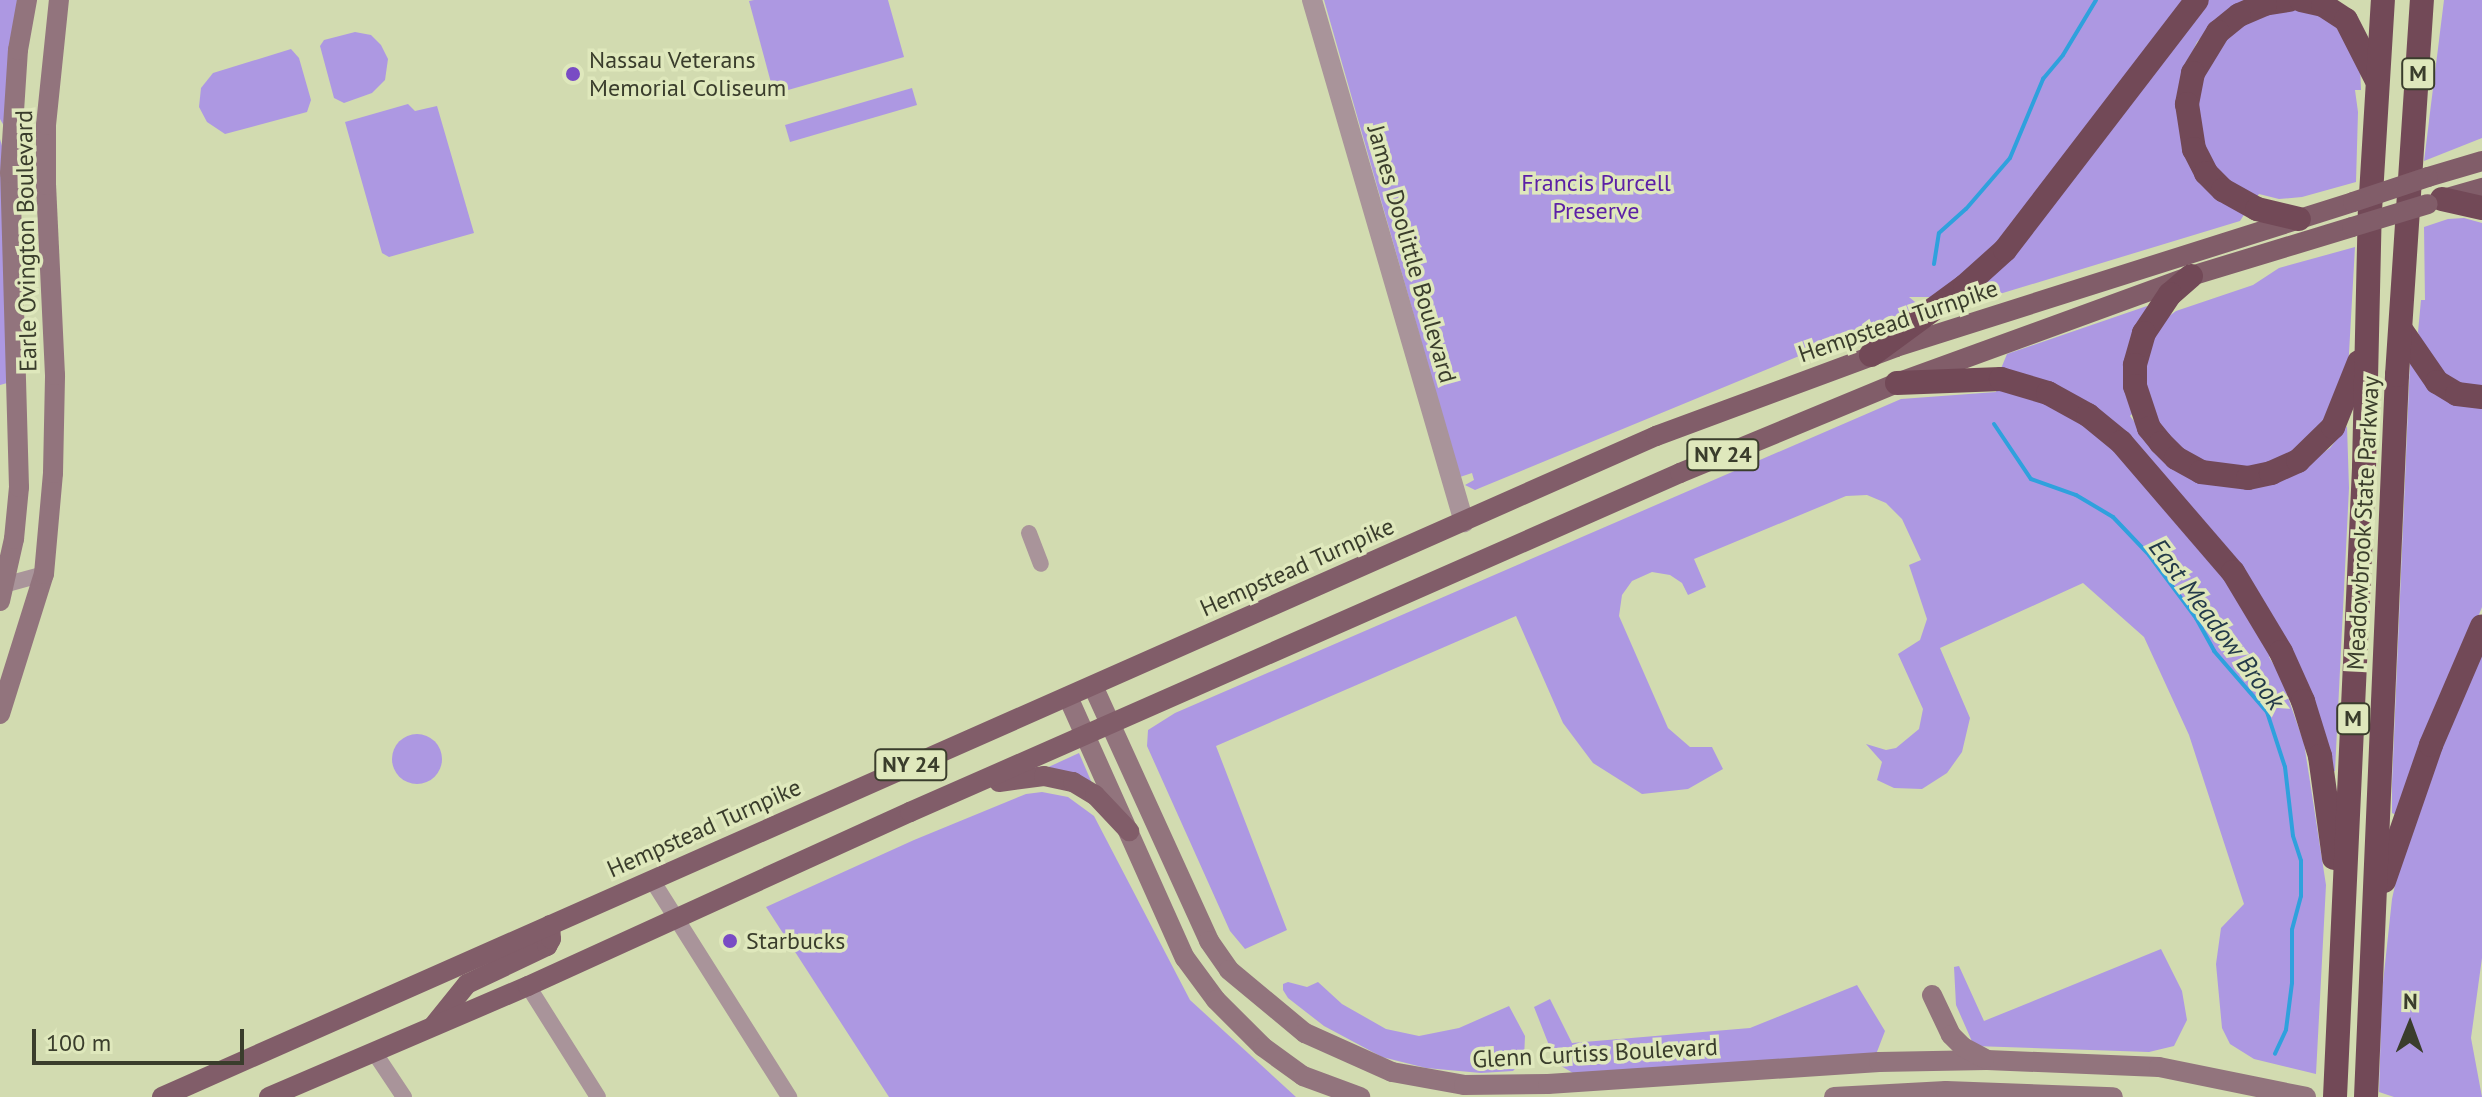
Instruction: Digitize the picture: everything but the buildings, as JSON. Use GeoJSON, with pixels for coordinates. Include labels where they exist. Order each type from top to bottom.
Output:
{"type":"FeatureCollection","features":[{"type":"Feature","properties":{"kind":"highway"},"geometry":{"type":"LineString","coordinates":[[1871,355],[1965,286],[2005,250],[2197,0]]}},
{"type":"Feature","properties":{"kind":"highway"},"geometry":{"type":"LineString","coordinates":[[2289,0],[2265,4],[2239,15],[2218,32],[2193,73],[2187,104],[2194,149],[2214,181],[2237,201],[2299,219]]}},
{"type":"Feature","properties":{"kind":"highway"},"geometry":{"type":"LineString","coordinates":[[2301,0],[2323,5],[2346,20],[2379,85]]}},
{"type":"Feature","properties":{"kind":"highway","name":"Meadowbrook State Parkway"},"geometry":{"type":"LineString","coordinates":[[2335,1097],[2383,0]]}},
{"type":"Feature","properties":{"kind":"highway","name":"Meadowbrook State Parkway"},"geometry":{"type":"LineString","coordinates":[[2366,1097],[2402,331],[2422,0]]}},
{"type":"Feature","properties":{"kind":"highway"},"geometry":{"type":"LineString","coordinates":[[2413,148],[2433,0]]}},
{"type":"Feature","properties":{"kind":"highway"},"geometry":{"type":"LineString","coordinates":[[2435,201],[2482,208]]}},
{"type":"Feature","properties":{"kind":"highway"},"geometry":{"type":"LineString","coordinates":[[2191,276],[2170,294],[2144,333],[2135,365],[2135,386],[2149,428],[2176,458],[2201,472],[2248,478],[2271,473],[2311,451],[2342,411],[2367,341]]}},
{"type":"Feature","properties":{"kind":"highway"},"geometry":{"type":"LineString","coordinates":[[2402,331],[2437,382],[2457,394],[2482,397]]}},
{"type":"Feature","properties":{"kind":"highway"},"geometry":{"type":"LineString","coordinates":[[1897,383],[2001,379],[2048,393],[2088,415],[2121,442],[2185,513],[2260,613],[2303,701],[2320,756],[2342,903]]}},
{"type":"Feature","properties":{"kind":"highway"},"geometry":{"type":"LineString","coordinates":[[2376,902],[2431,745],[2482,626]]}},
{"type":"Feature","properties":{"kind":"main road","name":"Earle Ovington Boulevard"},"geometry":{"type":"LineString","coordinates":[[2,590],[19,487],[10,173],[18,50],[27,0]]}},
{"type":"Feature","properties":{"kind":"main road","name":"Earle Ovington Boulevard"},"geometry":{"type":"LineString","coordinates":[[0,714],[44,574],[53,473],[55,375],[46,125],[59,0]]}},
{"type":"Feature","properties":{"kind":"main road","name":"Hempstead Turnpike"},"geometry":{"type":"LineString","coordinates":[[162,1097],[1656,436],[1871,355],[2482,161]]}},
{"type":"Feature","properties":{"kind":"main road","name":"NY 24"},"geometry":{"type":"LineString","coordinates":[[269,1097],[528,986],[934,802],[1680,473],[1897,383],[2191,276],[2482,188]]}},
{"type":"Feature","properties":{"kind":"main road","name":"Glenn Curtiss Boulevard"},"geometry":{"type":"LineString","coordinates":[[1093,686],[1209,941],[1229,970],[1256,996],[1317,1039],[1392,1072],[1464,1085],[1596,1082],[1879,1062],[1987,1060],[2126,1065],[2221,1077],[2306,1097]]}},
{"type":"Feature","properties":{"kind":"main road"},"geometry":{"type":"LineString","coordinates":[[1068,697],[1185,958],[1208,988],[1263,1047],[1303,1076],[1360,1097]]}},
{"type":"Feature","properties":{"kind":"main road"},"geometry":{"type":"LineString","coordinates":[[934,802],[1008,779],[1044,776],[1073,782],[1095,795],[1129,831]]}},
{"type":"Feature","properties":{"kind":"main road"},"geometry":{"type":"LineString","coordinates":[[432,1027],[467,984],[547,946],[551,939],[550,925]]}},
{"type":"Feature","properties":{"kind":"main road"},"geometry":{"type":"LineString","coordinates":[[1208,988],[1229,970]]}},
{"type":"Feature","properties":{"kind":"main road"},"geometry":{"type":"LineString","coordinates":[[1932,995],[1951,1035],[1963,1047],[1987,1060]]}},
{"type":"Feature","properties":{"kind":"main road"},"geometry":{"type":"LineString","coordinates":[[2074,1096],[2102,1075],[2126,1065]]}},
{"type":"Feature","properties":{"kind":"main road"},"geometry":{"type":"LineString","coordinates":[[1834,1097],[1946,1091],[2113,1097]]}},
{"type":"Feature","properties":{"kind":"street","name":"James Doolittle Boulevard"},"geometry":{"type":"LineString","coordinates":[[1312,0],[1464,522]]}},
{"type":"Feature","properties":{"kind":"street"},"geometry":{"type":"LineString","coordinates":[[0,139],[10,173]]}},
{"type":"Feature","properties":{"kind":"street"},"geometry":{"type":"LineString","coordinates":[[1029,533],[1041,564]]}},
{"type":"Feature","properties":{"kind":"street"},"geometry":{"type":"LineString","coordinates":[[2,590],[44,574]]}},
{"type":"Feature","properties":{"kind":"street"},"geometry":{"type":"LineString","coordinates":[[652,880],[789,1097]]}},
{"type":"Feature","properties":{"kind":"street"},"geometry":{"type":"LineString","coordinates":[[528,986],[598,1097]]}},
{"type":"Feature","properties":{"kind":"street"},"geometry":{"type":"LineString","coordinates":[[374,1052],[404,1097]]}},
{"type":"Feature","properties":{"kind":"green space"},"geometry":{"type":"Polygon","coordinates":[[[0,0],[17,0],[4,126],[0,119],[0,0]]]}},
{"type":"Feature","properties":{"kind":"green space"},"geometry":{"type":"Polygon","coordinates":[[[888,0],[904,57],[774,94],[749,1],[888,0]]]}},
{"type":"Feature","properties":{"kind":"green space","name":"Francis Purcell Preserve"},"geometry":{"type":"Polygon","coordinates":[[[1324,0],[2186,0],[2003,243],[1936,297],[1909,297],[1920,306],[1475,490],[1465,485],[1474,480],[1472,473],[1460,477],[1324,0]]]}},
{"type":"Feature","properties":{"kind":"green space"},"geometry":{"type":"Polygon","coordinates":[[[2204,0],[2248,0],[2222,15],[2197,42],[2182,74],[2181,134],[2247,210],[2240,221],[1960,306],[1959,302],[1970,299],[1967,288],[2204,0]]]}},
{"type":"Feature","properties":{"kind":"green space"},"geometry":{"type":"Polygon","coordinates":[[[2444,0],[2482,0],[2482,138],[2424,161],[2444,0]]]}},
{"type":"Feature","properties":{"kind":"green space"},"geometry":{"type":"Polygon","coordinates":[[[2296,5],[2327,13],[2360,64],[2361,90],[2355,90],[2358,112],[2356,182],[2302,197],[2279,199],[2259,194],[2255,199],[2229,186],[2205,157],[2192,108],[2197,78],[2238,23],[2296,5]]]}},
{"type":"Feature","properties":{"kind":"green space"},"geometry":{"type":"Polygon","coordinates":[[[355,32],[371,35],[381,45],[388,59],[385,80],[372,93],[344,103],[334,98],[320,46],[324,40],[355,32]]]}},
{"type":"Feature","properties":{"kind":"green space"},"geometry":{"type":"Polygon","coordinates":[[[291,49],[299,58],[311,100],[307,112],[225,134],[207,122],[199,107],[201,88],[213,73],[291,49]]]}},
{"type":"Feature","properties":{"kind":"green space"},"geometry":{"type":"Polygon","coordinates":[[[912,88],[917,105],[790,142],[785,125],[912,88]]]}},
{"type":"Feature","properties":{"kind":"green space"},"geometry":{"type":"Polygon","coordinates":[[[408,104],[415,111],[437,106],[474,233],[389,257],[382,253],[345,122],[408,104]]]}},
{"type":"Feature","properties":{"kind":"green space"},"geometry":{"type":"Polygon","coordinates":[[[0,139],[10,173],[18,380],[0,385],[0,139]]]}},
{"type":"Feature","properties":{"kind":"green space"},"geometry":{"type":"Polygon","coordinates":[[[2464,218],[2482,223],[2482,389],[2446,380],[2428,361],[2418,332],[2421,300],[2425,300],[2424,227],[2448,219],[2464,218]]]}},
{"type":"Feature","properties":{"kind":"green space"},"geometry":{"type":"Polygon","coordinates":[[[2355,247],[2348,371],[2342,395],[2300,451],[2266,468],[2228,470],[2194,460],[2161,436],[2144,401],[2144,354],[2164,320],[2176,311],[2253,285],[2279,268],[2355,247]]]}},
{"type":"Feature","properties":{"kind":"green space"},"geometry":{"type":"Polygon","coordinates":[[[2147,306],[2134,412],[2130,416],[2155,448],[2183,470],[2297,471],[2330,448],[2347,426],[2349,488],[2335,771],[2330,772],[2317,720],[2147,457],[2000,371],[2007,354],[2147,306]]]}},
{"type":"Feature","properties":{"kind":"green space"},"geometry":{"type":"Polygon","coordinates":[[[2410,363],[2482,403],[2482,607],[2398,816],[2392,813],[2392,784],[2410,363]]]}},
{"type":"Feature","properties":{"kind":"green space"},"geometry":{"type":"Polygon","coordinates":[[[1998,385],[2032,393],[2108,438],[2212,553],[2275,654],[2269,657],[2280,675],[2304,743],[2326,885],[2316,1074],[2254,1059],[2230,1044],[2222,1028],[2216,964],[2221,928],[2244,904],[2189,735],[2144,637],[2083,583],[1940,648],[1970,718],[1962,752],[1947,773],[1922,789],[1894,788],[1877,780],[1882,762],[1866,744],[1886,750],[1896,748],[1919,729],[1923,709],[1898,654],[1920,640],[1927,619],[1909,565],[1921,560],[1902,519],[1886,503],[1867,495],[1846,496],[1694,559],[1706,587],[1688,595],[1682,583],[1670,575],[1652,572],[1632,581],[1622,595],[1619,616],[1668,728],[1690,747],[1712,747],[1723,769],[1688,789],[1642,794],[1593,763],[1563,723],[1516,616],[1216,746],[1287,930],[1245,949],[1230,931],[1147,746],[1148,730],[1175,713],[1901,399],[1996,392],[1998,385]]]}},
{"type":"Feature","properties":{"kind":"green space"},"geometry":{"type":"Polygon","coordinates":[[[2482,644],[2482,958],[2471,1038],[2482,1097],[2394,1097],[2379,1092],[2382,992],[2392,899],[2404,844],[2482,644]]]}},
{"type":"Feature","properties":{"kind":"green space"},"geometry":{"type":"Polygon","coordinates":[[[417,734],[434,742],[442,759],[434,776],[417,784],[400,776],[392,759],[400,742],[417,734]]]}},
{"type":"Feature","properties":{"kind":"green space"},"geometry":{"type":"Polygon","coordinates":[[[1079,753],[1094,788],[1042,770],[1079,753]]]}},
{"type":"Feature","properties":{"kind":"green space"},"geometry":{"type":"Polygon","coordinates":[[[1042,792],[1068,797],[1094,816],[1190,1000],[1296,1097],[889,1097],[766,907],[914,840],[1026,794],[1042,792]]]}},
{"type":"Feature","properties":{"kind":"green space"},"geometry":{"type":"Polygon","coordinates":[[[2161,949],[2182,991],[2187,1020],[2174,1046],[2149,1052],[1974,1046],[1956,1005],[1954,967],[1959,966],[1984,1021],[2161,949]]]}},
{"type":"Feature","properties":{"kind":"green space"},"geometry":{"type":"Polygon","coordinates":[[[1288,982],[1307,987],[1318,982],[1342,1004],[1386,1029],[1419,1036],[1459,1028],[1509,1006],[1525,1036],[1524,1059],[1513,1071],[1481,1073],[1426,1068],[1382,1057],[1324,1026],[1288,998],[1283,984],[1288,982]]]}},
{"type":"Feature","properties":{"kind":"green space"},"geometry":{"type":"Polygon","coordinates":[[[1857,985],[1885,1031],[1875,1057],[1573,1073],[1556,1063],[1534,1007],[1550,999],[1572,1043],[1750,1028],[1857,985]]]}},
{"type":"Feature","properties":{"kind":"waterway","name":"East Meadow Brook"},"geometry":{"type":"LineString","coordinates":[[1934,264],[1939,233],[1966,209],[2010,158],[2043,79],[2063,55],[2096,0]]}},
{"type":"Feature","properties":{"kind":"waterway","name":"East Meadow Brook"},"geometry":{"type":"LineString","coordinates":[[1994,424],[2031,479],[2076,495],[2113,517],[2149,555],[2196,618],[2214,651],[2267,712],[2285,767],[2293,836],[2301,861],[2301,896],[2292,930],[2292,983],[2286,1030],[2275,1054]]}},
{"type":"Feature","properties":{"kind":"place","name":"Nassau Veterans Memorial Coliseum"},"geometry":{"type":"Point","coordinates":[573,74]}},
{"type":"Feature","properties":{"kind":"place","name":"Starbucks"},"geometry":{"type":"Point","coordinates":[730,941]}}]}
